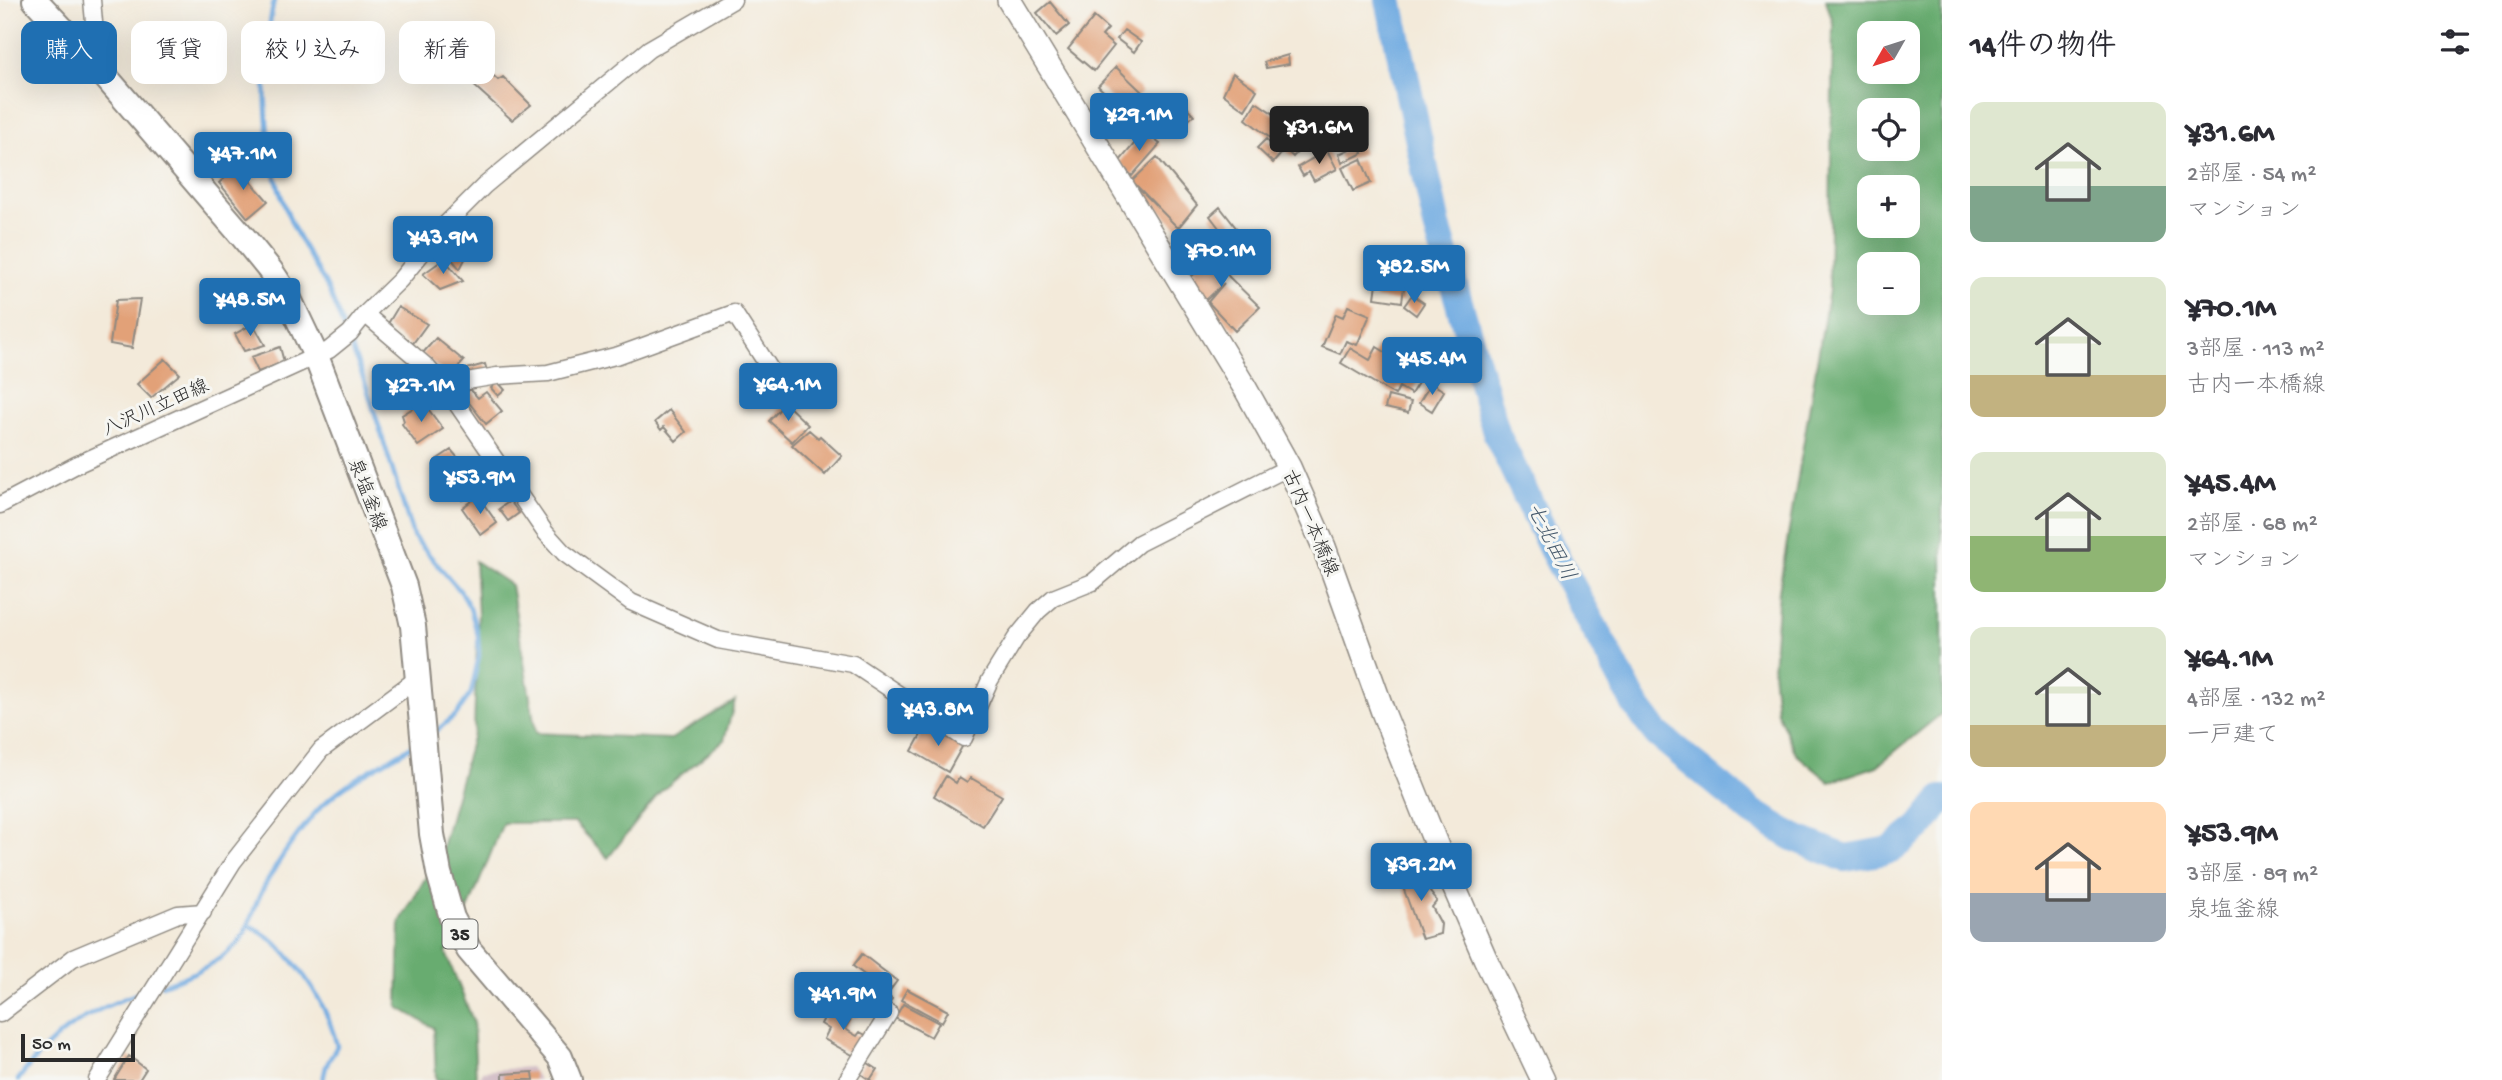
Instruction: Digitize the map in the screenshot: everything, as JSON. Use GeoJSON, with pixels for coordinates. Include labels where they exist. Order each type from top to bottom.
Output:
{"type":"FeatureCollection","features":[{"type":"Feature","properties":{"kind":"main road","name":"泉塩釜線"},"geometry":{"type":"LineString","coordinates":[[35,0],[55,21]]}},
{"type":"Feature","properties":{"kind":"main road","name":"泉塩釜線"},"geometry":{"type":"LineString","coordinates":[[112,84],[270,270],[322,353],[404,586],[414,626],[432,834],[439,873],[452,918],[469,950],[560,1057],[569,1080]]}},
{"type":"Feature","properties":{"kind":"street"},"geometry":{"type":"LineString","coordinates":[[92,0],[94,21]]}},
{"type":"Feature","properties":{"kind":"street","name":"八沢川立田線"},"geometry":{"type":"LineString","coordinates":[[0,505],[76,465],[322,353],[362,319],[400,280],[444,226],[484,186],[649,49],[733,0]]}},
{"type":"Feature","properties":{"kind":"street","name":"古内一本橋線"},"geometry":{"type":"LineString","coordinates":[[1009,0],[1245,387],[1289,467],[1324,547],[1383,712],[1437,847],[1485,958],[1543,1080]]}},
{"type":"Feature","properties":{"kind":"street"},"geometry":{"type":"LineString","coordinates":[[449,391],[461,382],[498,376],[548,373],[620,355],[734,313],[781,386]]}},
{"type":"Feature","properties":{"kind":"street"},"geometry":{"type":"LineString","coordinates":[[362,319],[426,366],[449,391],[545,532],[564,553],[631,603],[718,640],[853,664],[964,738],[990,680],[1016,638],[1038,611],[1053,598],[1093,582],[1139,543],[1289,467]]}},
{"type":"Feature","properties":{"kind":"street"},"geometry":{"type":"LineString","coordinates":[[97,1080],[233,862],[321,750],[418,678]]}},
{"type":"Feature","properties":{"kind":"street"},"geometry":{"type":"LineString","coordinates":[[0,1014],[73,958],[178,914],[203,912]]}},
{"type":"Feature","properties":{"kind":"street"},"geometry":{"type":"LineString","coordinates":[[847,1080],[889,1013]]}},
{"type":"Feature","properties":{"kind":"shaded area"},"geometry":{"type":"Polygon","coordinates":[[[530,1067],[539,1080],[479,1080],[482,1071],[530,1067]]]}},
{"type":"Feature","properties":{"kind":"green space"},"geometry":{"type":"Polygon","coordinates":[[[1826,0],[1942,0],[1942,713],[1877,766],[1830,782],[1796,754],[1777,712],[1773,670],[1779,590],[1829,290],[1833,23],[1826,0]]]}},
{"type":"Feature","properties":{"kind":"green space"},"geometry":{"type":"Polygon","coordinates":[[[475,561],[511,585],[536,733],[671,739],[735,701],[724,740],[660,792],[608,858],[575,823],[503,823],[470,905],[446,953],[473,1021],[476,1078],[436,1080],[434,1028],[398,1007],[400,922],[441,851],[474,730],[478,615],[475,561]]]}},
{"type":"Feature","properties":{"kind":"building"},"geometry":{"type":"Polygon","coordinates":[[[1050,2],[1069,25],[1056,36],[1037,13],[1050,2]]]}},
{"type":"Feature","properties":{"kind":"building"},"geometry":{"type":"Polygon","coordinates":[[[1094,17],[1108,29],[1102,36],[1114,46],[1094,71],[1068,49],[1094,17]]]}},
{"type":"Feature","properties":{"kind":"building"},"geometry":{"type":"Polygon","coordinates":[[[1124,30],[1141,42],[1134,52],[1117,39],[1124,30]]]}},
{"type":"Feature","properties":{"kind":"building"},"geometry":{"type":"Polygon","coordinates":[[[1288,55],[1289,64],[1266,68],[1264,62],[1288,55]]]}},
{"type":"Feature","properties":{"kind":"building"},"geometry":{"type":"Polygon","coordinates":[[[1116,67],[1142,92],[1124,111],[1098,86],[1116,67]]]}},
{"type":"Feature","properties":{"kind":"building"},"geometry":{"type":"Polygon","coordinates":[[[1233,73],[1257,90],[1245,110],[1223,94],[1233,73]]]}},
{"type":"Feature","properties":{"kind":"building"},"geometry":{"type":"Polygon","coordinates":[[[495,77],[498,80],[503,77],[531,105],[512,120],[472,84],[495,84],[495,77]]]}},
{"type":"Feature","properties":{"kind":"building"},"geometry":{"type":"Polygon","coordinates":[[[1177,97],[1194,115],[1184,124],[1167,106],[1177,97]]]}},
{"type":"Feature","properties":{"kind":"building"},"geometry":{"type":"Polygon","coordinates":[[[1256,102],[1283,120],[1270,138],[1246,119],[1256,102]]]}},
{"type":"Feature","properties":{"kind":"building"},"geometry":{"type":"Polygon","coordinates":[[[1308,124],[1321,136],[1313,145],[1308,140],[1293,157],[1285,149],[1308,124]]]}},
{"type":"Feature","properties":{"kind":"building"},"geometry":{"type":"Polygon","coordinates":[[[1283,126],[1294,134],[1284,147],[1273,139],[1283,126]]]}},
{"type":"Feature","properties":{"kind":"building"},"geometry":{"type":"Polygon","coordinates":[[[1144,132],[1160,144],[1132,176],[1119,162],[1144,132]]]}},
{"type":"Feature","properties":{"kind":"building"},"geometry":{"type":"Polygon","coordinates":[[[1266,139],[1281,154],[1273,163],[1257,148],[1266,139]]]}},
{"type":"Feature","properties":{"kind":"building"},"geometry":{"type":"Polygon","coordinates":[[[1360,144],[1363,153],[1342,163],[1339,154],[1360,144]]]}},
{"type":"Feature","properties":{"kind":"building"},"geometry":{"type":"Polygon","coordinates":[[[1327,150],[1337,169],[1314,181],[1309,172],[1303,176],[1298,167],[1327,150]]]}},
{"type":"Feature","properties":{"kind":"building"},"geometry":{"type":"Polygon","coordinates":[[[1157,157],[1197,205],[1178,228],[1132,181],[1157,157]]]}},
{"type":"Feature","properties":{"kind":"building"},"geometry":{"type":"Polygon","coordinates":[[[1361,159],[1371,183],[1353,191],[1342,168],[1361,159]]]}},
{"type":"Feature","properties":{"kind":"building"},"geometry":{"type":"Polygon","coordinates":[[[238,167],[268,201],[248,218],[219,183],[238,167]]]}},
{"type":"Feature","properties":{"kind":"building"},"geometry":{"type":"Polygon","coordinates":[[[1220,207],[1244,238],[1232,245],[1210,216],[1220,207]]]}},
{"type":"Feature","properties":{"kind":"building"},"geometry":{"type":"Polygon","coordinates":[[[458,232],[473,243],[460,269],[444,250],[458,232]]]}},
{"type":"Feature","properties":{"kind":"building"},"geometry":{"type":"Polygon","coordinates":[[[1249,243],[1259,252],[1245,266],[1236,255],[1249,243]]]}},
{"type":"Feature","properties":{"kind":"building"},"geometry":{"type":"Polygon","coordinates":[[[1203,247],[1211,254],[1214,251],[1229,277],[1260,307],[1235,331],[1208,302],[1224,283],[1206,300],[1188,280],[1197,271],[1187,263],[1203,247]]]}},
{"type":"Feature","properties":{"kind":"building"},"geometry":{"type":"Polygon","coordinates":[[[444,259],[463,281],[440,290],[423,274],[444,259]]]}},
{"type":"Feature","properties":{"kind":"building"},"geometry":{"type":"Polygon","coordinates":[[[1377,283],[1404,287],[1402,302],[1375,298],[1377,283]]]}},
{"type":"Feature","properties":{"kind":"building"},"geometry":{"type":"Polygon","coordinates":[[[1412,295],[1424,303],[1416,315],[1404,306],[1412,295]]]}},
{"type":"Feature","properties":{"kind":"building"},"geometry":{"type":"Polygon","coordinates":[[[140,299],[132,348],[110,344],[116,300],[140,299]]]}},
{"type":"Feature","properties":{"kind":"building"},"geometry":{"type":"Polygon","coordinates":[[[1348,306],[1370,315],[1357,345],[1346,341],[1340,354],[1322,347],[1336,314],[1343,317],[1348,306]]]}},
{"type":"Feature","properties":{"kind":"building"},"geometry":{"type":"Polygon","coordinates":[[[398,307],[427,324],[411,346],[386,327],[398,307]]]}},
{"type":"Feature","properties":{"kind":"building"},"geometry":{"type":"Polygon","coordinates":[[[253,324],[265,345],[244,351],[235,334],[253,324]]]}},
{"type":"Feature","properties":{"kind":"building"},"geometry":{"type":"Polygon","coordinates":[[[436,338],[464,361],[449,377],[422,354],[436,338]]]}},
{"type":"Feature","properties":{"kind":"building"},"geometry":{"type":"Polygon","coordinates":[[[280,347],[284,362],[258,372],[251,357],[280,347]]]}},
{"type":"Feature","properties":{"kind":"building"},"geometry":{"type":"Polygon","coordinates":[[[1377,347],[1423,375],[1411,394],[1399,387],[1395,395],[1341,363],[1350,348],[1370,360],[1377,347]]]}},
{"type":"Feature","properties":{"kind":"building"},"geometry":{"type":"Polygon","coordinates":[[[165,359],[180,374],[151,398],[137,384],[165,359]]]}},
{"type":"Feature","properties":{"kind":"building"},"geometry":{"type":"Polygon","coordinates":[[[485,364],[487,371],[470,377],[467,369],[485,364]]]}},
{"type":"Feature","properties":{"kind":"building"},"geometry":{"type":"Polygon","coordinates":[[[397,374],[410,393],[394,402],[384,383],[397,374]]]}},
{"type":"Feature","properties":{"kind":"building"},"geometry":{"type":"Polygon","coordinates":[[[498,382],[505,390],[498,396],[491,388],[498,382]]]}},
{"type":"Feature","properties":{"kind":"building"},"geometry":{"type":"Polygon","coordinates":[[[1431,383],[1444,391],[1432,411],[1419,403],[1431,383]]]}},
{"type":"Feature","properties":{"kind":"building"},"geometry":{"type":"Polygon","coordinates":[[[470,389],[478,398],[486,392],[502,411],[486,424],[463,395],[470,389]]]}},
{"type":"Feature","properties":{"kind":"building"},"geometry":{"type":"Polygon","coordinates":[[[1388,396],[1411,402],[1408,413],[1385,408],[1388,396]]]}},
{"type":"Feature","properties":{"kind":"building"},"geometry":{"type":"Polygon","coordinates":[[[423,402],[443,429],[418,446],[402,424],[402,415],[423,402]]]}},
{"type":"Feature","properties":{"kind":"building"},"geometry":{"type":"Polygon","coordinates":[[[785,403],[808,425],[792,442],[769,421],[785,403]]]}},
{"type":"Feature","properties":{"kind":"building"},"geometry":{"type":"Polygon","coordinates":[[[669,410],[686,432],[676,441],[664,427],[661,430],[655,422],[669,410]]]}},
{"type":"Feature","properties":{"kind":"building"},"geometry":{"type":"Polygon","coordinates":[[[809,430],[842,456],[825,475],[792,445],[809,430]]]}},
{"type":"Feature","properties":{"kind":"building"},"geometry":{"type":"Polygon","coordinates":[[[451,450],[465,466],[462,469],[480,491],[462,500],[436,460],[451,450]]]}},
{"type":"Feature","properties":{"kind":"building"},"geometry":{"type":"Polygon","coordinates":[[[478,496],[497,523],[481,535],[462,508],[478,496]]]}},
{"type":"Feature","properties":{"kind":"building"},"geometry":{"type":"Polygon","coordinates":[[[510,501],[519,513],[508,521],[499,509],[510,501]]]}},
{"type":"Feature","properties":{"kind":"building"},"geometry":{"type":"Polygon","coordinates":[[[927,724],[963,745],[948,772],[912,751],[927,724]]]}},
{"type":"Feature","properties":{"kind":"building"},"geometry":{"type":"Polygon","coordinates":[[[946,776],[956,783],[959,778],[967,783],[971,778],[1002,796],[983,826],[934,796],[946,776]]]}},
{"type":"Feature","properties":{"kind":"building"},"geometry":{"type":"Polygon","coordinates":[[[1414,866],[1433,887],[1430,892],[1437,901],[1432,907],[1441,924],[1440,934],[1422,939],[1400,879],[1414,866]]]}},
{"type":"Feature","properties":{"kind":"building"},"geometry":{"type":"Polygon","coordinates":[[[862,954],[897,981],[888,993],[853,966],[862,954]]]}},
{"type":"Feature","properties":{"kind":"building"},"geometry":{"type":"Polygon","coordinates":[[[847,976],[871,990],[856,1017],[832,1003],[847,976]]]}},
{"type":"Feature","properties":{"kind":"building"},"geometry":{"type":"Polygon","coordinates":[[[875,989],[892,999],[886,1011],[869,1001],[875,989]]]}},
{"type":"Feature","properties":{"kind":"building"},"geometry":{"type":"Polygon","coordinates":[[[907,989],[948,1011],[942,1022],[901,1000],[907,989]]]}},
{"type":"Feature","properties":{"kind":"building"},"geometry":{"type":"Polygon","coordinates":[[[903,1004],[939,1023],[931,1037],[895,1018],[903,1004]]]}},
{"type":"Feature","properties":{"kind":"building"},"geometry":{"type":"Polygon","coordinates":[[[831,1005],[852,1017],[845,1029],[857,1036],[860,1032],[869,1037],[856,1057],[824,1039],[829,1029],[821,1024],[831,1005]]]}},
{"type":"Feature","properties":{"kind":"building"},"geometry":{"type":"Polygon","coordinates":[[[129,1056],[146,1069],[139,1080],[114,1080],[129,1056]]]}},
{"type":"Feature","properties":{"kind":"building"},"geometry":{"type":"Polygon","coordinates":[[[865,1061],[877,1069],[870,1080],[858,1072],[865,1061]]]}},
{"type":"Feature","properties":{"kind":"building"},"geometry":{"type":"Polygon","coordinates":[[[533,1072],[534,1080],[503,1080],[503,1074],[533,1072]]]}},
{"type":"Feature","properties":{"kind":"waterway"},"geometry":{"type":"LineString","coordinates":[[274,0],[265,81],[273,166],[293,226],[325,283],[345,333]]}},
{"type":"Feature","properties":{"kind":"waterway","name":"七北田川"},"geometry":{"type":"LineString","coordinates":[[1389,0],[1437,226],[1497,435],[1552,549],[1635,704],[1656,733],[1752,812],[1793,837],[1845,858],[1891,850],[1920,827],[1942,799]]}},
{"type":"Feature","properties":{"kind":"waterway"},"geometry":{"type":"LineString","coordinates":[[349,341],[367,388],[413,536],[461,592],[470,608],[478,635],[479,656],[471,693],[456,715],[432,734]]}},
{"type":"Feature","properties":{"kind":"waterway"},"geometry":{"type":"LineString","coordinates":[[162,985],[210,965],[236,945],[247,928],[271,875],[315,813],[350,783],[415,744]]}},
{"type":"Feature","properties":{"kind":"waterway"},"geometry":{"type":"LineString","coordinates":[[249,925],[273,940],[286,954],[305,978],[328,1017],[337,1046],[326,1066],[323,1080]]}},
{"type":"Feature","properties":{"kind":"waterway"},"geometry":{"type":"LineString","coordinates":[[18,1080],[45,1048],[75,1024],[91,1014],[147,990]]}}]}
